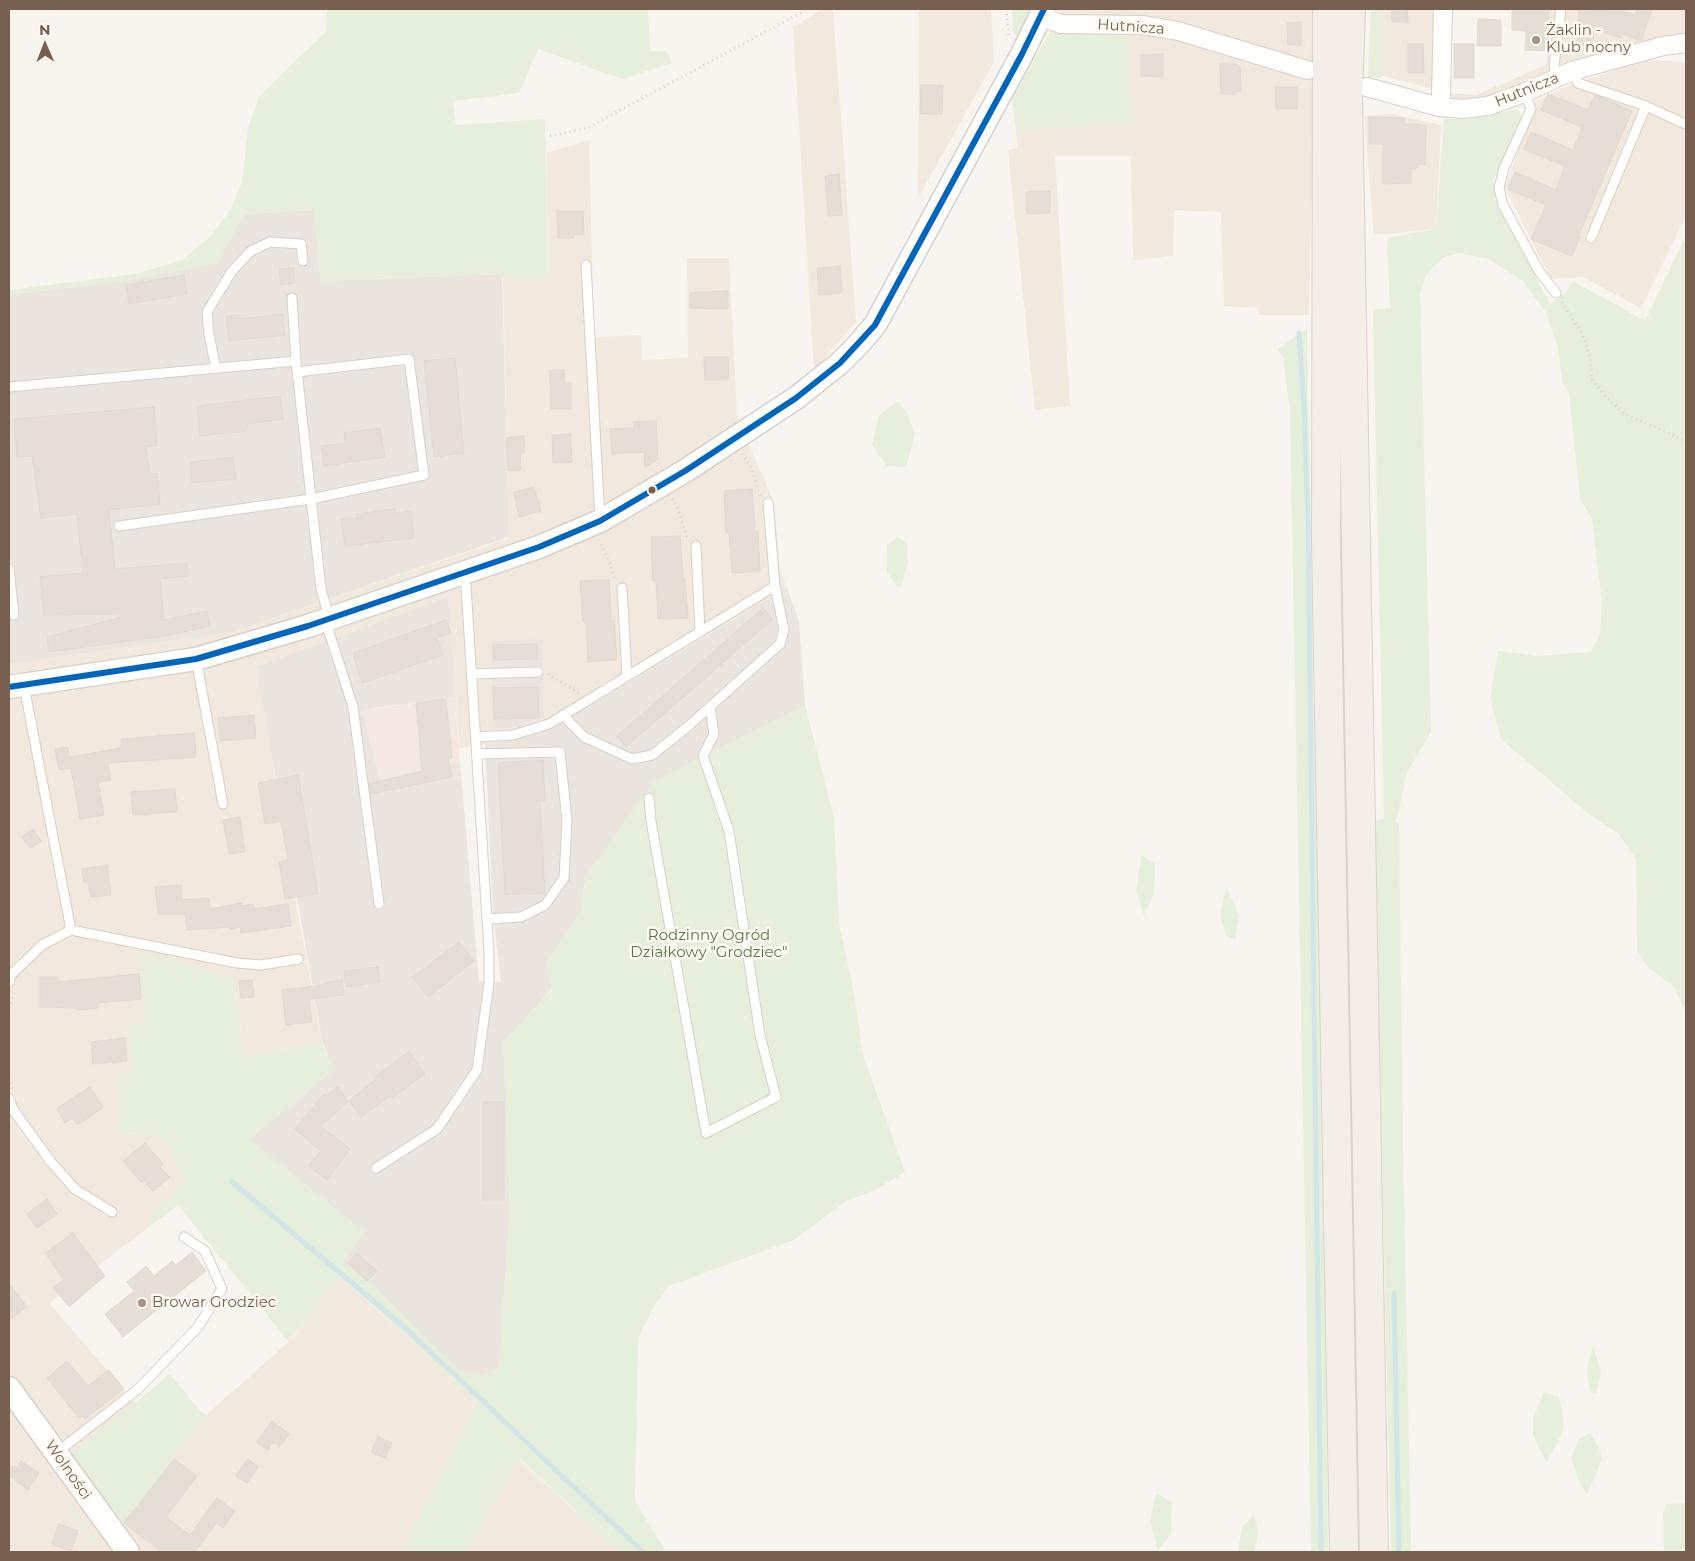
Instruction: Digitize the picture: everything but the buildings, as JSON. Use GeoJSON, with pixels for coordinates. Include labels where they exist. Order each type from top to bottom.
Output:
{"type":"FeatureCollection","features":[{"type":"Feature","properties":{"kind":"main road"},"geometry":{"type":"LineString","coordinates":[[1328,9],[1326,542],[1344,1552]]}},
{"type":"Feature","properties":{"kind":"main road"},"geometry":{"type":"LineString","coordinates":[[1351,9],[1349,117],[1374,1552]]}},
{"type":"Feature","properties":{"kind":"street"},"geometry":{"type":"LineString","coordinates":[[1439,107],[1442,96],[1443,9]]}},
{"type":"Feature","properties":{"kind":"street"},"geometry":{"type":"LineString","coordinates":[[16,686],[196,659],[327,620],[598,528],[796,398],[840,363],[875,325],[1022,54],[1042,12]]}},
{"type":"Feature","properties":{"kind":"street","name":"Hutnicza"},"geometry":{"type":"LineString","coordinates":[[1042,12],[1062,24],[1143,25],[1178,31],[1308,70]]}},
{"type":"Feature","properties":{"kind":"street","name":"Hutnicza"},"geometry":{"type":"LineString","coordinates":[[1367,87],[1439,107],[1463,109],[1488,106],[1524,93],[1565,74],[1663,46],[1686,43]]}},
{"type":"Feature","properties":{"kind":"street","name":"Wolności"},"geometry":{"type":"LineString","coordinates":[[9,1388],[128,1552]]}},
{"type":"Feature","properties":{"kind":"lane"},"geometry":{"type":"LineString","coordinates":[[1561,9],[1554,66],[1578,83],[1646,106],[1685,124]]}},
{"type":"Feature","properties":{"kind":"lane"},"geometry":{"type":"LineString","coordinates":[[1524,93],[1531,109],[1504,168],[1499,188],[1503,205],[1539,271],[1556,293]]}},
{"type":"Feature","properties":{"kind":"lane"},"geometry":{"type":"LineString","coordinates":[[1591,238],[1646,106]]}},
{"type":"Feature","properties":{"kind":"lane"},"geometry":{"type":"LineString","coordinates":[[216,368],[209,335],[207,312],[232,270],[251,250],[270,242],[301,244],[303,261]]}},
{"type":"Feature","properties":{"kind":"lane"},"geometry":{"type":"LineString","coordinates":[[586,265],[598,528]]}},
{"type":"Feature","properties":{"kind":"lane"},"geometry":{"type":"LineString","coordinates":[[292,298],[297,372],[322,589],[331,640],[353,707],[379,904]]}},
{"type":"Feature","properties":{"kind":"lane"},"geometry":{"type":"LineString","coordinates":[[119,526],[311,499],[424,475],[409,359],[297,372]]}},
{"type":"Feature","properties":{"kind":"lane"},"geometry":{"type":"LineString","coordinates":[[9,387],[296,361]]}},
{"type":"Feature","properties":{"kind":"lane"},"geometry":{"type":"LineString","coordinates":[[563,715],[584,736],[632,759],[652,755],[780,644],[784,630],[775,586],[768,503]]}},
{"type":"Feature","properties":{"kind":"lane"},"geometry":{"type":"LineString","coordinates":[[696,546],[700,632]]}},
{"type":"Feature","properties":{"kind":"lane"},"geometry":{"type":"LineString","coordinates":[[9,569],[14,615]]}},
{"type":"Feature","properties":{"kind":"lane"},"geometry":{"type":"LineString","coordinates":[[376,1168],[437,1129],[477,1070],[489,983],[490,951],[466,586],[462,575]]}},
{"type":"Feature","properties":{"kind":"lane"},"geometry":{"type":"LineString","coordinates":[[476,737],[514,734],[549,724],[775,586]]}},
{"type":"Feature","properties":{"kind":"lane"},"geometry":{"type":"LineString","coordinates":[[622,588],[627,676]]}},
{"type":"Feature","properties":{"kind":"lane"},"geometry":{"type":"LineString","coordinates":[[196,659],[223,804]]}},
{"type":"Feature","properties":{"kind":"lane"},"geometry":{"type":"LineString","coordinates":[[471,674],[538,672]]}},
{"type":"Feature","properties":{"kind":"lane"},"geometry":{"type":"LineString","coordinates":[[16,686],[70,930]]}},
{"type":"Feature","properties":{"kind":"lane"},"geometry":{"type":"LineString","coordinates":[[649,798],[651,821],[706,1134],[776,1098],[760,1035],[729,831],[703,756],[714,734],[710,706]]}},
{"type":"Feature","properties":{"kind":"lane"},"geometry":{"type":"LineString","coordinates":[[476,754],[560,752],[567,821],[564,878],[545,905],[521,918],[487,919]]}},
{"type":"Feature","properties":{"kind":"lane"},"geometry":{"type":"LineString","coordinates":[[13,985],[11,975],[42,945],[70,930],[237,963],[261,965],[298,959]]}},
{"type":"Feature","properties":{"kind":"lane"},"geometry":{"type":"LineString","coordinates":[[9,1099],[24,1126],[51,1162],[75,1189],[112,1212]]}},
{"type":"Feature","properties":{"kind":"lane"},"geometry":{"type":"LineString","coordinates":[[56,1453],[136,1390],[198,1327],[222,1289],[205,1251],[184,1237]]}},
{"type":"Feature","properties":{"kind":"path"},"geometry":{"type":"LineString","coordinates":[[550,136],[587,128],[808,9]]}},
{"type":"Feature","properties":{"kind":"path"},"geometry":{"type":"LineString","coordinates":[[1556,293],[1584,337],[1590,356],[1592,380],[1605,396],[1624,414],[1686,441]]}},
{"type":"Feature","properties":{"kind":"path"},"geometry":{"type":"LineString","coordinates":[[751,467],[759,494]]}},
{"type":"Feature","properties":{"kind":"path"},"geometry":{"type":"LineString","coordinates":[[668,492],[677,506],[686,535]]}},
{"type":"Feature","properties":{"kind":"path"},"geometry":{"type":"LineString","coordinates":[[598,528],[614,578]]}},
{"type":"Feature","properties":{"kind":"path"},"geometry":{"type":"LineString","coordinates":[[538,672],[547,674],[581,695]]}},
{"type":"Feature","properties":{"kind":"path"},"geometry":{"type":"LineString","coordinates":[[9,1008],[13,985]]}},
{"type":"Feature","properties":{"kind":"shaded area"},"geometry":{"type":"Polygon","coordinates":[[[823,9],[833,9],[856,322],[814,370],[793,27],[823,9]]]}},
{"type":"Feature","properties":{"kind":"shaded area"},"geometry":{"type":"Polygon","coordinates":[[[919,9],[991,9],[994,62],[918,198],[919,9]]]}},
{"type":"Feature","properties":{"kind":"shaded area"},"geometry":{"type":"Polygon","coordinates":[[[1063,9],[1315,9],[1309,315],[1259,315],[1258,308],[1224,306],[1221,212],[1174,210],[1173,256],[1133,260],[1131,156],[1055,156],[1070,406],[1035,410],[1008,150],[1018,148],[1012,98],[1063,9]]]}},
{"type":"Feature","properties":{"kind":"shaded area"},"geometry":{"type":"Polygon","coordinates":[[[1380,9],[1433,9],[1432,89],[1379,75],[1380,9]]]}},
{"type":"Feature","properties":{"kind":"shaded area"},"geometry":{"type":"Polygon","coordinates":[[[1512,9],[1686,9],[1686,38],[1494,100],[1458,104],[1448,93],[1476,95],[1546,65],[1547,51],[1525,50],[1526,31],[1512,14],[1512,9]]]}},
{"type":"Feature","properties":{"kind":"shaded area"},"geometry":{"type":"Polygon","coordinates":[[[1645,60],[1686,62],[1686,216],[1641,308],[1583,277],[1551,279],[1505,188],[1534,103],[1560,89],[1645,60]]]}},
{"type":"Feature","properties":{"kind":"shaded area"},"geometry":{"type":"Polygon","coordinates":[[[1392,114],[1441,125],[1436,229],[1374,235],[1364,116],[1392,114]]]}},
{"type":"Feature","properties":{"kind":"shaded area"},"geometry":{"type":"Polygon","coordinates":[[[589,140],[594,337],[641,335],[642,360],[688,358],[687,258],[729,258],[737,417],[774,502],[780,570],[787,588],[553,728],[523,738],[460,748],[448,596],[256,666],[287,854],[322,1042],[244,1056],[234,979],[146,1024],[130,1027],[131,1072],[119,1133],[147,1134],[168,1142],[186,1184],[153,1212],[150,1226],[49,1303],[136,1404],[73,1454],[158,1479],[206,1415],[293,1338],[339,1275],[478,1404],[402,1552],[9,1552],[9,664],[233,632],[509,538],[503,279],[549,276],[547,153],[589,140]]]}},
{"type":"Feature","properties":{"kind":"shaded area"},"geometry":{"type":"Polygon","coordinates":[[[314,210],[321,281],[502,274],[509,537],[233,632],[9,664],[9,295],[124,281],[217,263],[244,214],[314,210]]]}},
{"type":"Feature","properties":{"kind":"shaded area"},"geometry":{"type":"Polygon","coordinates":[[[787,588],[799,621],[805,705],[745,738],[586,875],[581,911],[546,964],[552,989],[504,1042],[510,1210],[499,1369],[481,1376],[462,1372],[343,1262],[364,1232],[249,1139],[333,1070],[322,1040],[256,666],[448,596],[456,698],[362,711],[380,780],[460,762],[479,981],[501,982],[493,914],[485,744],[525,737],[553,728],[787,588]]]}},
{"type":"Feature","properties":{"kind":"shaded area"},"geometry":{"type":"Polygon","coordinates":[[[542,639],[544,718],[519,727],[493,728],[491,641],[542,639]]]}},
{"type":"Feature","properties":{"kind":"shaded area"},"geometry":{"type":"Polygon","coordinates":[[[456,698],[460,762],[380,781],[362,710],[456,698]]]}},
{"type":"Feature","properties":{"kind":"shaded area"},"geometry":{"type":"Polygon","coordinates":[[[518,1458],[564,1501],[620,1552],[466,1552],[518,1458]]]}},
{"type":"Feature","properties":{"kind":"green space"},"geometry":{"type":"Polygon","coordinates":[[[327,9],[648,9],[650,51],[666,51],[672,63],[622,79],[538,49],[519,93],[453,101],[456,125],[545,119],[549,277],[503,279],[501,274],[321,281],[314,210],[244,214],[218,263],[124,281],[9,295],[9,290],[135,274],[182,260],[211,236],[230,210],[242,182],[248,128],[259,97],[326,31],[327,9]]]}},
{"type":"Feature","properties":{"kind":"green space"},"geometry":{"type":"Polygon","coordinates":[[[1012,9],[1037,9],[1024,33],[1017,37],[1013,32],[1012,9]]]}},
{"type":"Feature","properties":{"kind":"green space"},"geometry":{"type":"Polygon","coordinates":[[[1371,9],[1381,9],[1381,78],[1368,77],[1371,9]]]}},
{"type":"Feature","properties":{"kind":"green space"},"geometry":{"type":"Polygon","coordinates":[[[1048,35],[1129,36],[1132,122],[1018,131],[1012,98],[1048,35]]]}},
{"type":"Feature","properties":{"kind":"green space"},"geometry":{"type":"Polygon","coordinates":[[[1518,109],[1523,118],[1493,181],[1495,198],[1550,304],[1566,292],[1573,281],[1645,321],[1686,235],[1686,1013],[1674,987],[1647,966],[1637,950],[1636,859],[1617,832],[1590,815],[1501,739],[1490,698],[1498,651],[1537,656],[1591,652],[1600,634],[1602,603],[1592,519],[1580,498],[1569,393],[1562,381],[1558,348],[1545,311],[1523,281],[1489,259],[1460,253],[1442,258],[1426,275],[1420,294],[1431,732],[1407,773],[1396,822],[1399,823],[1411,1552],[1391,1552],[1374,822],[1384,818],[1373,310],[1390,308],[1387,238],[1436,229],[1444,119],[1468,119],[1518,109]]]}},
{"type":"Feature","properties":{"kind":"green space"},"geometry":{"type":"Polygon","coordinates":[[[1307,329],[1324,1192],[1328,1552],[1311,1552],[1290,411],[1283,357],[1278,349],[1307,329]]]}},
{"type":"Feature","properties":{"kind":"green space"},"geometry":{"type":"Polygon","coordinates":[[[898,401],[906,411],[915,434],[906,467],[887,466],[872,445],[879,415],[898,401]]]}},
{"type":"Feature","properties":{"kind":"green space"},"geometry":{"type":"Polygon","coordinates":[[[898,537],[907,543],[908,562],[901,588],[897,586],[887,572],[887,545],[898,537]]]}},
{"type":"Feature","properties":{"kind":"green space","name":"Rodzinny Ogród Działkowy \"Grodziec\""},"geometry":{"type":"Polygon","coordinates":[[[805,705],[834,818],[839,922],[854,993],[863,1055],[905,1172],[879,1188],[845,1202],[794,1240],[669,1286],[655,1305],[638,1338],[635,1501],[666,1552],[619,1552],[519,1458],[466,1552],[402,1552],[477,1403],[340,1275],[289,1342],[178,1205],[150,1226],[153,1212],[186,1184],[168,1142],[147,1134],[119,1133],[116,1076],[131,1072],[130,1026],[146,1023],[138,953],[170,959],[234,979],[244,1056],[322,1042],[333,1070],[249,1139],[364,1232],[344,1262],[372,1285],[462,1372],[481,1376],[499,1369],[510,1210],[503,1042],[552,990],[546,964],[581,911],[586,875],[654,781],[805,705]]]}},
{"type":"Feature","properties":{"kind":"green space"},"geometry":{"type":"Polygon","coordinates":[[[1349,792],[1362,1552],[1355,1552],[1340,794],[1349,792]]]}},
{"type":"Feature","properties":{"kind":"green space"},"geometry":{"type":"Polygon","coordinates":[[[1141,855],[1155,864],[1154,894],[1144,915],[1136,892],[1141,855]]]}},
{"type":"Feature","properties":{"kind":"green space"},"geometry":{"type":"Polygon","coordinates":[[[1226,886],[1239,915],[1235,939],[1226,935],[1220,916],[1226,886]]]}},
{"type":"Feature","properties":{"kind":"green space"},"geometry":{"type":"Polygon","coordinates":[[[1593,1345],[1601,1373],[1596,1394],[1590,1391],[1587,1370],[1593,1345]]]}},
{"type":"Feature","properties":{"kind":"green space"},"geometry":{"type":"Polygon","coordinates":[[[170,1374],[200,1411],[206,1415],[158,1479],[122,1522],[73,1454],[170,1374]]]}},
{"type":"Feature","properties":{"kind":"green space"},"geometry":{"type":"Polygon","coordinates":[[[1544,1392],[1559,1397],[1564,1421],[1562,1433],[1547,1463],[1533,1436],[1533,1418],[1544,1392]]]}},
{"type":"Feature","properties":{"kind":"green space"},"geometry":{"type":"Polygon","coordinates":[[[1590,1433],[1599,1448],[1602,1459],[1587,1495],[1579,1481],[1571,1458],[1579,1439],[1590,1433]]]}},
{"type":"Feature","properties":{"kind":"green space"},"geometry":{"type":"Polygon","coordinates":[[[1156,1493],[1172,1502],[1171,1534],[1158,1551],[1150,1521],[1156,1493]]]}},
{"type":"Feature","properties":{"kind":"green space"},"geometry":{"type":"Polygon","coordinates":[[[1686,1503],[1686,1552],[1664,1552],[1663,1512],[1667,1504],[1686,1503]]]}},
{"type":"Feature","properties":{"kind":"green space"},"geometry":{"type":"Polygon","coordinates":[[[72,1506],[99,1544],[96,1546],[68,1509],[72,1506]]]}},
{"type":"Feature","properties":{"kind":"green space"},"geometry":{"type":"Polygon","coordinates":[[[1254,1515],[1258,1532],[1255,1552],[1238,1552],[1242,1526],[1254,1515]]]}},
{"type":"Feature","properties":{"kind":"waterway"},"geometry":{"type":"LineString","coordinates":[[1299,333],[1304,406],[1308,523],[1321,1552]]}},
{"type":"Feature","properties":{"kind":"waterway"},"geometry":{"type":"LineString","coordinates":[[231,1181],[403,1326],[643,1552]]}},
{"type":"Feature","properties":{"kind":"waterway"},"geometry":{"type":"LineString","coordinates":[[1394,1293],[1399,1552]]}},
{"type":"Feature","properties":{"kind":"transit line"},"geometry":{"type":"LineString","coordinates":[[9,687],[196,659],[308,626],[539,547],[600,521],[685,471],[796,398],[840,363],[875,325],[1022,54],[1044,9]]}},
{"type":"Feature","properties":{"kind":"place","name":"Żaklin - Klub nocny"},"geometry":{"type":"Point","coordinates":[1536,40]}},
{"type":"Feature","properties":{"kind":"place","name":"Browar Grodziec"},"geometry":{"type":"Point","coordinates":[142,1303]}}]}
